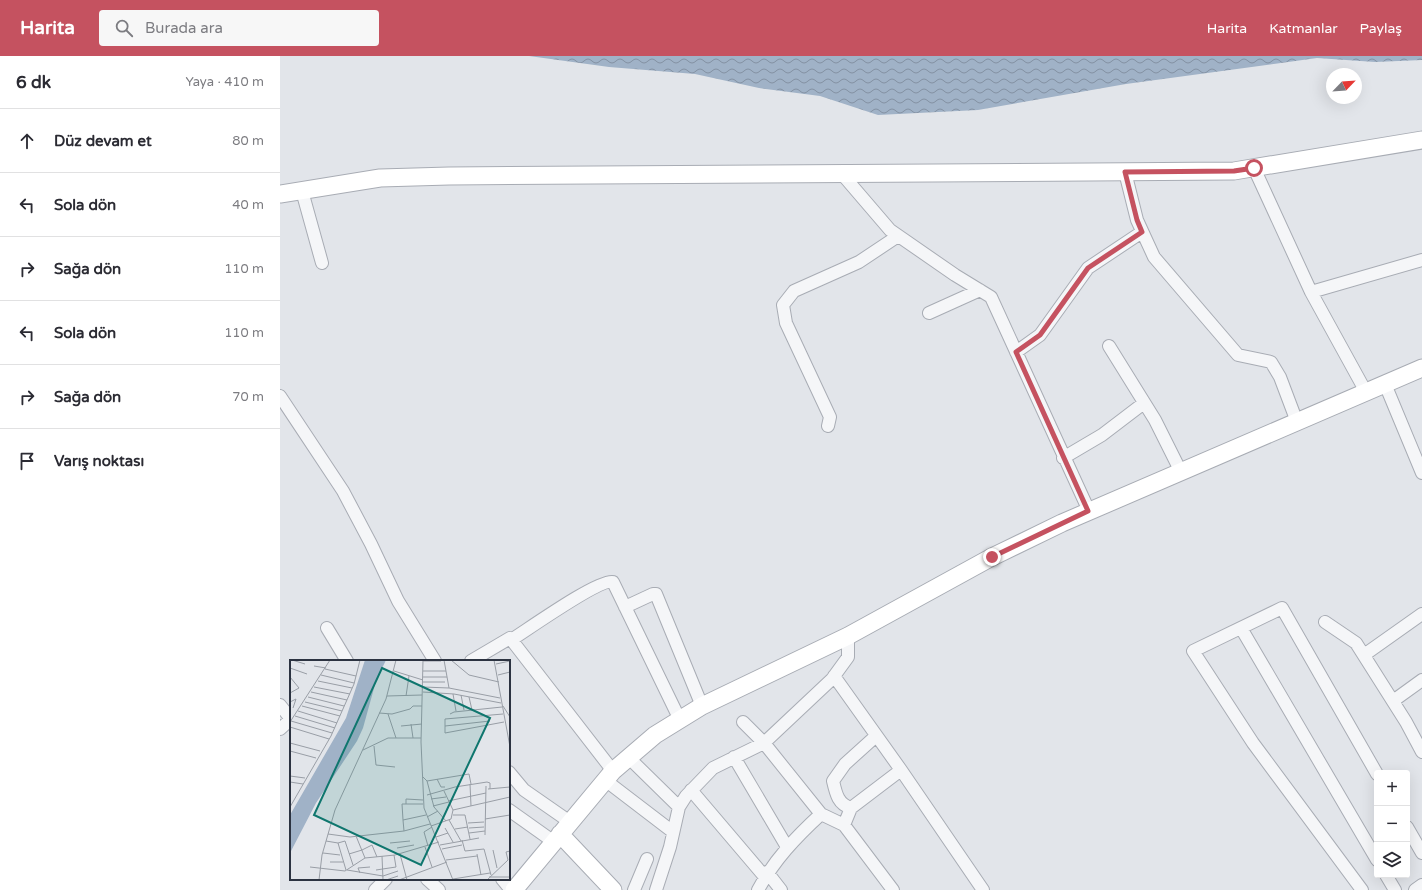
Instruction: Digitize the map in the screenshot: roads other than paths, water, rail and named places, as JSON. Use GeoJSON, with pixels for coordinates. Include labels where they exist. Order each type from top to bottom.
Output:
{"type":"FeatureCollection","features":[{"type":"Feature","properties":{"kind":"main road"},"geometry":{"type":"LineString","coordinates":[[280,194],[380,178],[1234,171],[1422,140]]}},
{"type":"Feature","properties":{"kind":"main road"},"geometry":{"type":"LineString","coordinates":[[514,890],[609,776],[655,735],[702,706],[848,636],[992,557],[1088,511],[1385,384],[1421,371]]}},
{"type":"Feature","properties":{"kind":"main road"},"geometry":{"type":"LineString","coordinates":[[561,832],[613,890]]}},
{"type":"Feature","properties":{"kind":"street"},"geometry":{"type":"LineString","coordinates":[[1254,168],[1311,292],[1366,392]]}},
{"type":"Feature","properties":{"kind":"street"},"geometry":{"type":"LineString","coordinates":[[1125,172],[1137,220],[1154,257],[1238,354],[1271,362],[1280,377],[1297,422]]}},
{"type":"Feature","properties":{"kind":"street"},"geometry":{"type":"LineString","coordinates":[[842,174],[890,230],[991,297],[1088,511]]}},
{"type":"Feature","properties":{"kind":"street"},"geometry":{"type":"LineString","coordinates":[[302,190],[322,263]]}},
{"type":"Feature","properties":{"kind":"street"},"geometry":{"type":"LineString","coordinates":[[1016,352],[1040,335],[1088,268],[1142,232]]}},
{"type":"Feature","properties":{"kind":"street"},"geometry":{"type":"LineString","coordinates":[[828,426],[830,417],[786,323],[783,305],[794,291],[859,262],[898,236]]}},
{"type":"Feature","properties":{"kind":"street"},"geometry":{"type":"LineString","coordinates":[[1311,292],[1422,260]]}},
{"type":"Feature","properties":{"kind":"street"},"geometry":{"type":"LineString","coordinates":[[930,313],[980,290]]}},
{"type":"Feature","properties":{"kind":"street"},"geometry":{"type":"LineString","coordinates":[[1109,346],[1144,403],[1181,472]]}},
{"type":"Feature","properties":{"kind":"street"},"geometry":{"type":"LineString","coordinates":[[1385,384],[1422,473]]}},
{"type":"Feature","properties":{"kind":"street"},"geometry":{"type":"LineString","coordinates":[[280,396],[343,491],[371,544],[398,601],[434,660]]}},
{"type":"Feature","properties":{"kind":"street"},"geometry":{"type":"LineString","coordinates":[[1063,458],[1102,435],[1144,403]]}},
{"type":"Feature","properties":{"kind":"street"},"geometry":{"type":"LineString","coordinates":[[473,660],[510,638],[511,640],[586,592],[610,581],[613,582],[680,720]]}},
{"type":"Feature","properties":{"kind":"street"},"geometry":{"type":"LineString","coordinates":[[625,607],[656,594],[702,706]]}},
{"type":"Feature","properties":{"kind":"street"},"geometry":{"type":"LineString","coordinates":[[1362,890],[1252,743],[1193,651],[1282,608],[1375,770]]}},
{"type":"Feature","properties":{"kind":"street"},"geometry":{"type":"LineString","coordinates":[[1364,655],[1422,614]]}},
{"type":"Feature","properties":{"kind":"street"},"geometry":{"type":"LineString","coordinates":[[1325,622],[1356,642],[1422,750]]}},
{"type":"Feature","properties":{"kind":"street"},"geometry":{"type":"LineString","coordinates":[[327,628],[346,660]]}},
{"type":"Feature","properties":{"kind":"street"},"geometry":{"type":"LineString","coordinates":[[1241,628],[1374,855]]}},
{"type":"Feature","properties":{"kind":"street"},"geometry":{"type":"LineString","coordinates":[[660,888],[679,808],[691,790],[713,768],[764,743],[834,676],[848,657],[848,636]]}},
{"type":"Feature","properties":{"kind":"street"},"geometry":{"type":"LineString","coordinates":[[511,640],[609,776],[673,832]]}},
{"type":"Feature","properties":{"kind":"street"},"geometry":{"type":"LineString","coordinates":[[834,676],[901,770],[983,890]]}},
{"type":"Feature","properties":{"kind":"street"},"geometry":{"type":"LineString","coordinates":[[1392,700],[1422,680]]}},
{"type":"Feature","properties":{"kind":"street"},"geometry":{"type":"LineString","coordinates":[[280,728],[288,712]]}},
{"type":"Feature","properties":{"kind":"street"},"geometry":{"type":"LineString","coordinates":[[743,722],[764,743],[821,814],[844,825],[893,890]]}},
{"type":"Feature","properties":{"kind":"street"},"geometry":{"type":"LineString","coordinates":[[851,808],[844,805],[837,798],[833,781],[845,764],[876,736]]}},
{"type":"Feature","properties":{"kind":"street"},"geometry":{"type":"LineString","coordinates":[[734,757],[787,847]]}},
{"type":"Feature","properties":{"kind":"street"},"geometry":{"type":"LineString","coordinates":[[629,758],[679,808]]}},
{"type":"Feature","properties":{"kind":"street"},"geometry":{"type":"LineString","coordinates":[[844,825],[851,808],[901,770]]}},
{"type":"Feature","properties":{"kind":"street"},"geometry":{"type":"LineString","coordinates":[[510,773],[561,832]]}},
{"type":"Feature","properties":{"kind":"street"},"geometry":{"type":"LineString","coordinates":[[691,790],[781,890]]}},
{"type":"Feature","properties":{"kind":"street"},"geometry":{"type":"LineString","coordinates":[[510,810],[561,832]]}},
{"type":"Feature","properties":{"kind":"street"},"geometry":{"type":"LineString","coordinates":[[758,890],[766,875],[787,847],[821,814]]}},
{"type":"Feature","properties":{"kind":"street"},"geometry":{"type":"LineString","coordinates":[[1410,832],[1422,853]]}},
{"type":"Feature","properties":{"kind":"street"},"geometry":{"type":"LineString","coordinates":[[634,890],[647,859]]}},
{"type":"Feature","properties":{"kind":"street"},"geometry":{"type":"LineString","coordinates":[[1388,878],[1395,890]]}},
{"type":"Feature","properties":{"kind":"street"},"geometry":{"type":"LineString","coordinates":[[375,890],[385,880]]}},
{"type":"Feature","properties":{"kind":"street"},"geometry":{"type":"LineString","coordinates":[[428,880],[439,890]]}},
{"type":"Feature","properties":{"kind":"street"},"geometry":{"type":"LineString","coordinates":[[503,880],[511,890]]}},
{"type":"Feature","properties":{"kind":"street"},"geometry":{"type":"LineString","coordinates":[[1415,890],[1422,886]]}},
{"type":"Feature","properties":{"kind":"water"},"geometry":{"type":"Polygon","coordinates":[[[529,56],[1422,56],[1422,60],[1375,62],[1317,58],[1126,84],[978,110],[878,115],[820,96],[759,88],[695,74],[609,67],[529,56]]]}}]}
